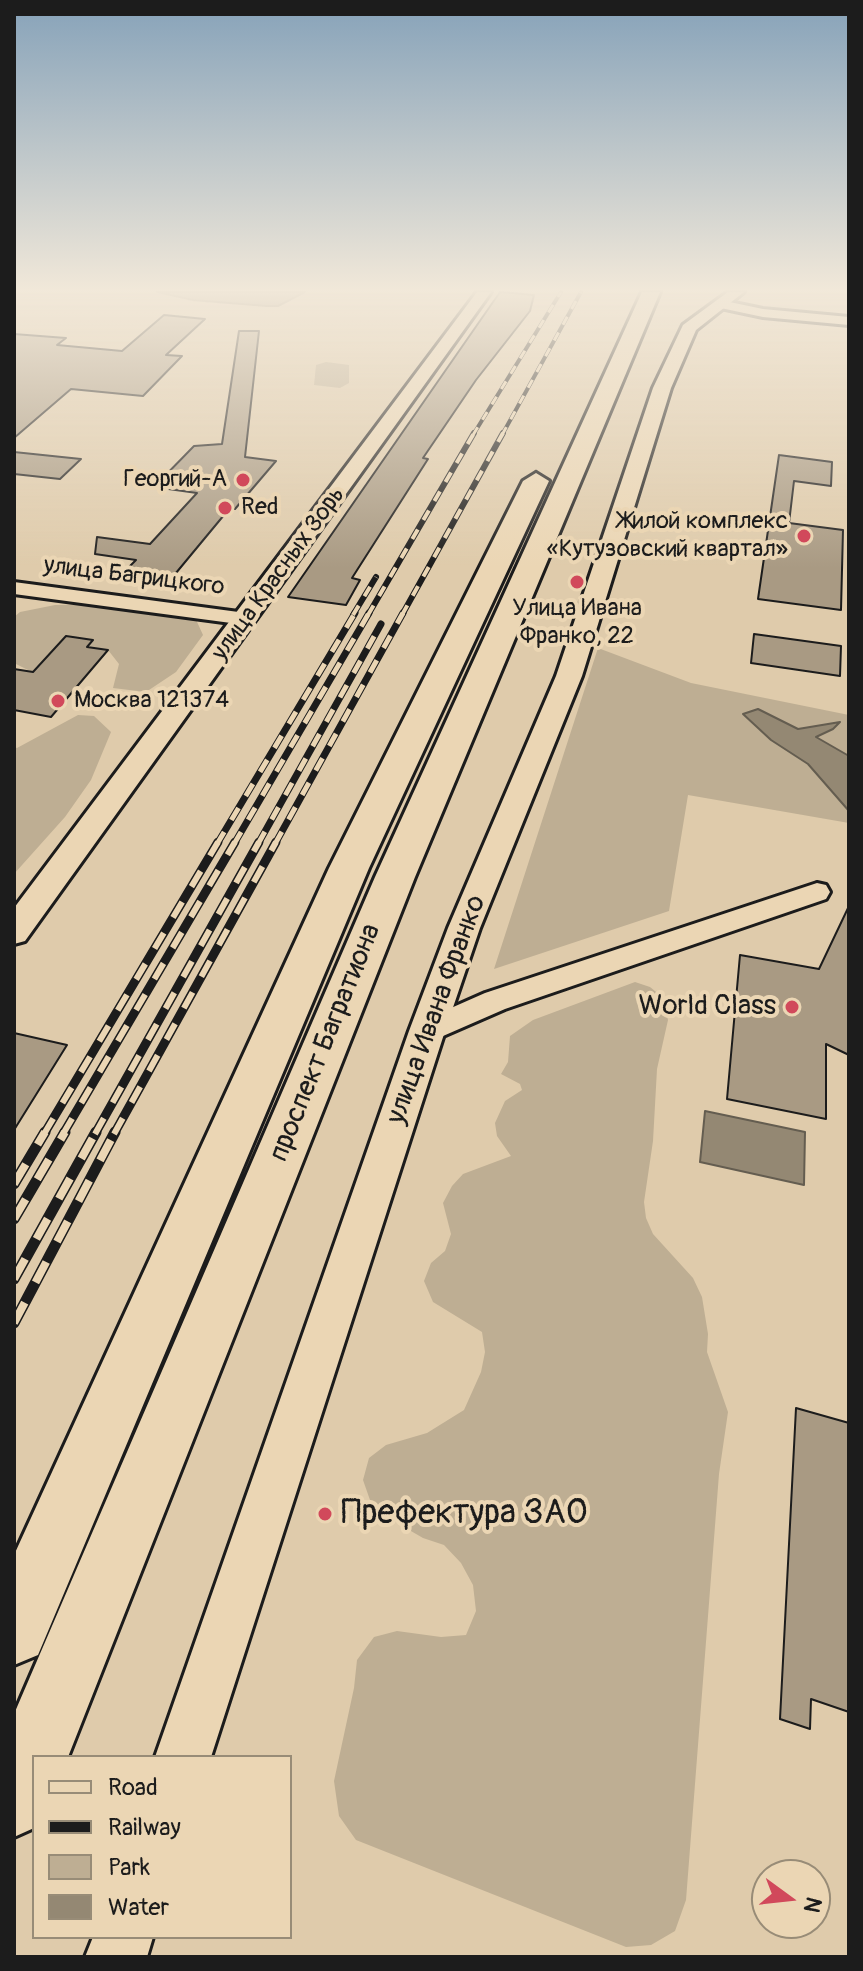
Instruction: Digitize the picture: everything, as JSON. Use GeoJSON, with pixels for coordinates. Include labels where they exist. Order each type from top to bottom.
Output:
{"type":"FeatureCollection","features":[{"type":"Feature","properties":{"kind":"main road","name":"проспект Багратиона"},"geometry":{"type":"LineString","coordinates":[[14,1800],[372,872],[587,384]]}},
{"type":"Feature","properties":{"kind":"main road","name":"проспект Багратиона"},"geometry":{"type":"LineString","coordinates":[[14,1631],[372,872],[607,384]]}},
{"type":"Feature","properties":{"kind":"street","name":"улица Красных Зорь"},"geometry":{"type":"LineString","coordinates":[[14,932],[417,384]]}},
{"type":"Feature","properties":{"kind":"street","name":"улица Ивана Франко"},"geometry":{"type":"LineString","coordinates":[[184,1755],[427,1031],[464,928],[569,676],[664,384]]}},
{"type":"Feature","properties":{"kind":"street","name":"улица Багрицкого"},"geometry":{"type":"LineString","coordinates":[[14,588],[246,619]]}},
{"type":"Feature","properties":{"kind":"street"},"geometry":{"type":"LineString","coordinates":[[427,1031],[495,1001],[817,892]]}},
{"type":"Feature","properties":{"kind":"green space"},"geometry":{"type":"Polygon","coordinates":[[[314,384],[347,384],[340,388],[314,384]]]}},
{"type":"Feature","properties":{"kind":"green space"},"geometry":{"type":"Polygon","coordinates":[[[116,604],[193,613],[203,635],[176,672],[146,692],[113,688],[119,664],[108,650],[87,647],[92,640],[66,636],[32,672],[14,663],[14,617],[20,612],[55,605],[116,604]]]}},
{"type":"Feature","properties":{"kind":"green space"},"geometry":{"type":"Polygon","coordinates":[[[598,648],[691,683],[849,715],[849,823],[688,795],[669,911],[494,969],[598,648]]]}},
{"type":"Feature","properties":{"kind":"green space"},"geometry":{"type":"Polygon","coordinates":[[[78,715],[94,716],[111,732],[91,780],[65,817],[14,874],[14,747],[78,715]]]}},
{"type":"Feature","properties":{"kind":"green space"},"geometry":{"type":"Polygon","coordinates":[[[635,982],[650,987],[661,996],[668,1020],[657,1069],[653,1141],[644,1202],[646,1218],[653,1234],[693,1278],[702,1297],[708,1334],[707,1352],[728,1412],[719,1474],[686,1900],[675,1931],[651,1945],[626,1947],[356,1840],[339,1816],[334,1781],[357,1660],[374,1637],[397,1631],[441,1637],[466,1635],[476,1611],[473,1585],[461,1563],[444,1545],[423,1538],[385,1516],[370,1500],[363,1480],[369,1458],[386,1445],[427,1433],[464,1410],[481,1372],[485,1352],[482,1332],[433,1302],[424,1281],[431,1263],[445,1251],[451,1234],[443,1203],[463,1174],[511,1156],[497,1136],[495,1123],[505,1101],[522,1090],[520,1084],[501,1074],[508,1062],[510,1036],[533,1020],[635,982]]]}},
{"type":"Feature","properties":{"kind":"water"},"geometry":{"type":"Polygon","coordinates":[[[758,709],[798,729],[840,722],[816,737],[849,756],[849,811],[808,764],[771,740],[743,714],[758,709]]]}},
{"type":"Feature","properties":{"kind":"water"},"geometry":{"type":"Polygon","coordinates":[[[705,1111],[805,1132],[804,1185],[700,1162],[705,1111]]]}},
{"type":"Feature","properties":{"kind":"building"},"geometry":{"type":"Polygon","coordinates":[[[14,384],[155,384],[143,396],[71,389],[14,438],[14,384]]]}},
{"type":"Feature","properties":{"kind":"building"},"geometry":{"type":"Polygon","coordinates":[[[231,384],[253,384],[245,457],[276,461],[235,509],[229,509],[171,579],[125,571],[136,560],[95,554],[97,537],[150,544],[197,493],[154,487],[194,446],[222,444],[231,384]]]}},
{"type":"Feature","properties":{"kind":"building"},"geometry":{"type":"Polygon","coordinates":[[[436,384],[473,384],[423,458],[428,459],[352,578],[360,580],[346,605],[288,597],[436,384]]]}},
{"type":"Feature","properties":{"kind":"building"},"geometry":{"type":"Polygon","coordinates":[[[14,452],[81,459],[60,479],[14,474],[14,452]]]}},
{"type":"Feature","properties":{"kind":"building"},"geometry":{"type":"Polygon","coordinates":[[[779,455],[832,462],[831,486],[794,481],[789,523],[843,530],[841,610],[758,599],[779,455]]]}},
{"type":"Feature","properties":{"kind":"building"},"geometry":{"type":"Polygon","coordinates":[[[754,634],[841,646],[840,676],[751,663],[754,634]]]}},
{"type":"Feature","properties":{"kind":"building"},"geometry":{"type":"Polygon","coordinates":[[[66,636],[93,640],[87,647],[108,650],[51,717],[14,710],[14,669],[33,672],[66,636]]]}},
{"type":"Feature","properties":{"kind":"building","name":"World Class"},"geometry":{"type":"Polygon","coordinates":[[[849,906],[849,1055],[826,1044],[826,1119],[727,1099],[740,955],[819,969],[849,906]]]}},
{"type":"Feature","properties":{"kind":"building"},"geometry":{"type":"Polygon","coordinates":[[[14,1033],[67,1045],[14,1130],[14,1033]]]}},
{"type":"Feature","properties":{"kind":"building"},"geometry":{"type":"Polygon","coordinates":[[[796,1408],[849,1423],[849,1712],[811,1699],[810,1729],[780,1719],[796,1408]]]}},
{"type":"Feature","properties":{"kind":"railway"},"geometry":{"type":"LineString","coordinates":[[473,435],[504,384]]}},
{"type":"Feature","properties":{"kind":"railway"},"geometry":{"type":"LineString","coordinates":[[502,435],[530,384]]}},
{"type":"Feature","properties":{"kind":"railway"},"geometry":{"type":"LineString","coordinates":[[368,615],[474,433]]}},
{"type":"Feature","properties":{"kind":"railway"},"geometry":{"type":"LineString","coordinates":[[402,615],[503,433]]}},
{"type":"Feature","properties":{"kind":"railway"},"geometry":{"type":"LineString","coordinates":[[353,615],[376,577]]}},
{"type":"Feature","properties":{"kind":"railway"},"geometry":{"type":"LineString","coordinates":[[217,844],[355,613]]}},
{"type":"Feature","properties":{"kind":"railway"},"geometry":{"type":"LineString","coordinates":[[234,844],[369,613]]}},
{"type":"Feature","properties":{"kind":"railway"},"geometry":{"type":"LineString","coordinates":[[275,844],[403,613]]}},
{"type":"Feature","properties":{"kind":"railway"},"geometry":{"type":"LineString","coordinates":[[258,844],[381,624]]}},
{"type":"Feature","properties":{"kind":"railway"},"geometry":{"type":"LineString","coordinates":[[44,1134],[218,842]]}},
{"type":"Feature","properties":{"kind":"railway"},"geometry":{"type":"LineString","coordinates":[[63,1134],[235,842]]}},
{"type":"Feature","properties":{"kind":"railway"},"geometry":{"type":"LineString","coordinates":[[95,1134],[259,842]]}},
{"type":"Feature","properties":{"kind":"railway"},"geometry":{"type":"LineString","coordinates":[[114,1134],[276,842]]}},
{"type":"Feature","properties":{"kind":"railway"},"geometry":{"type":"LineString","coordinates":[[14,1184],[45,1132]]}},
{"type":"Feature","properties":{"kind":"railway"},"geometry":{"type":"LineString","coordinates":[[14,1219],[65,1132]]}},
{"type":"Feature","properties":{"kind":"railway"},"geometry":{"type":"LineString","coordinates":[[14,1279],[96,1132]]}},
{"type":"Feature","properties":{"kind":"railway"},"geometry":{"type":"LineString","coordinates":[[14,1323],[115,1132]]}},
{"type":"Feature","properties":{"kind":"place","name":"Георгий-А"},"geometry":{"type":"Point","coordinates":[243,480]}},
{"type":"Feature","properties":{"kind":"place","name":"Red"},"geometry":{"type":"Point","coordinates":[225,508]}},
{"type":"Feature","properties":{"kind":"place","name":"Жилой комплекс «Кутузовский квартал»"},"geometry":{"type":"Point","coordinates":[804,536]}},
{"type":"Feature","properties":{"kind":"place","name":"Улица Ивана Франко, 22"},"geometry":{"type":"Point","coordinates":[577,582]}},
{"type":"Feature","properties":{"kind":"place","name":"Москва 121374"},"geometry":{"type":"Point","coordinates":[58,701]}},
{"type":"Feature","properties":{"kind":"place","name":"World Class"},"geometry":{"type":"Point","coordinates":[792,1007]}},
{"type":"Feature","properties":{"kind":"place","name":"Префектура ЗАО"},"geometry":{"type":"Point","coordinates":[325,1514]}}]}
